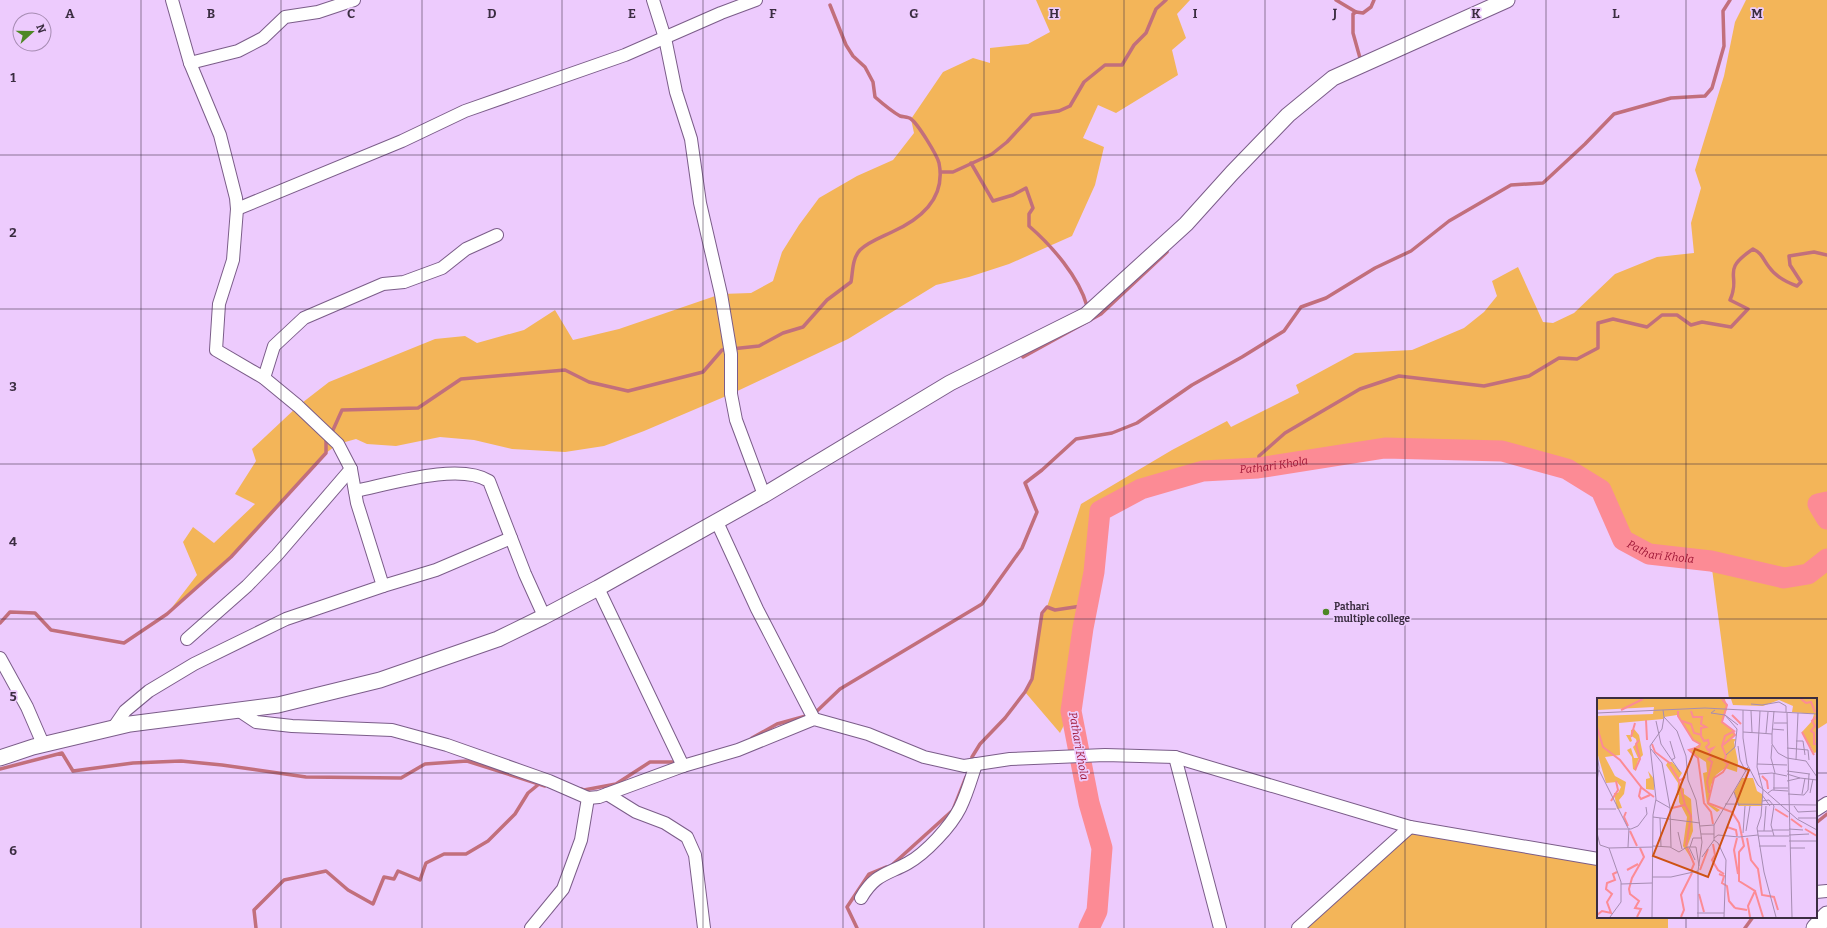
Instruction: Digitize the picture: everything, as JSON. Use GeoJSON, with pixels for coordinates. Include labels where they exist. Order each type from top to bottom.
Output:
{"type":"FeatureCollection","features":[{"type":"Feature","properties":{"kind":"main road"},"geometry":{"type":"LineString","coordinates":[[1815,928],[1827,915]]}},
{"type":"Feature","properties":{"kind":"street"},"geometry":{"type":"LineString","coordinates":[[172,0],[190,63],[220,135],[233,183],[237,209],[233,260],[219,304],[216,350],[264,378],[298,406],[338,444],[351,469],[355,491],[370,546],[383,586]]}},
{"type":"Feature","properties":{"kind":"street"},"geometry":{"type":"LineString","coordinates":[[190,63],[238,51],[262,38],[285,17],[318,12],[354,0]]}},
{"type":"Feature","properties":{"kind":"street"},"geometry":{"type":"LineString","coordinates":[[653,0],[665,38],[676,92],[691,139],[700,203],[721,294],[730,351],[731,394],[736,420],[764,495]]}},
{"type":"Feature","properties":{"kind":"street"},"geometry":{"type":"LineString","coordinates":[[237,209],[402,142],[465,111],[552,79],[625,55],[721,13],[756,0]]}},
{"type":"Feature","properties":{"kind":"street"},"geometry":{"type":"LineString","coordinates":[[0,758],[43,744],[114,727],[278,705],[380,680],[498,639],[544,616],[717,522],[950,383],[1086,316],[1186,224],[1232,173],[1288,115],[1333,78],[1507,0]]}},
{"type":"Feature","properties":{"kind":"street"},"geometry":{"type":"LineString","coordinates":[[264,378],[274,346],[304,318],[383,284],[404,282],[442,268],[466,249],[497,235]]}},
{"type":"Feature","properties":{"kind":"street"},"geometry":{"type":"LineString","coordinates":[[187,639],[227,604],[272,560],[351,469]]}},
{"type":"Feature","properties":{"kind":"street"},"geometry":{"type":"LineString","coordinates":[[355,491],[441,474],[471,474],[483,477],[489,481],[544,616]]}},
{"type":"Feature","properties":{"kind":"street"},"geometry":{"type":"LineString","coordinates":[[717,522],[757,609],[814,719]]}},
{"type":"Feature","properties":{"kind":"street"},"geometry":{"type":"LineString","coordinates":[[114,727],[125,711],[149,691],[194,664],[286,619],[383,586],[436,570],[511,538]]}},
{"type":"Feature","properties":{"kind":"street"},"geometry":{"type":"LineString","coordinates":[[598,588],[683,766]]}},
{"type":"Feature","properties":{"kind":"street"},"geometry":{"type":"LineString","coordinates":[[0,658],[28,707],[43,744]]}},
{"type":"Feature","properties":{"kind":"street"},"geometry":{"type":"LineString","coordinates":[[238,710],[256,722],[299,726],[392,730],[447,745],[549,781],[588,798],[607,794],[683,766],[738,750],[814,719],[868,734],[924,757],[964,766],[1010,759],[1105,755],[1176,757],[1410,826],[1597,859]]}},
{"type":"Feature","properties":{"kind":"street"},"geometry":{"type":"LineString","coordinates":[[1176,757],[1220,928]]}},
{"type":"Feature","properties":{"kind":"street"},"geometry":{"type":"LineString","coordinates":[[861,898],[872,882],[884,874],[909,863],[936,839],[959,809],[976,764]]}},
{"type":"Feature","properties":{"kind":"street"},"geometry":{"type":"LineString","coordinates":[[607,794],[636,812],[665,823],[687,837],[695,855],[704,928]]}},
{"type":"Feature","properties":{"kind":"street"},"geometry":{"type":"LineString","coordinates":[[531,928],[563,889],[580,840],[588,798]]}},
{"type":"Feature","properties":{"kind":"street"},"geometry":{"type":"LineString","coordinates":[[1817,809],[1827,803]]}},
{"type":"Feature","properties":{"kind":"street"},"geometry":{"type":"LineString","coordinates":[[1298,928],[1410,826]]}},
{"type":"Feature","properties":{"kind":"street"},"geometry":{"type":"LineString","coordinates":[[1817,892],[1827,890]]}},
{"type":"Feature","properties":{"kind":"shaded area"},"geometry":{"type":"Polygon","coordinates":[[[1036,0],[1190,0],[1177,14],[1186,38],[1172,50],[1178,75],[1116,113],[1098,105],[1083,138],[1104,147],[1095,185],[1072,236],[1009,264],[969,277],[936,285],[848,339],[731,394],[644,431],[604,446],[565,452],[512,449],[474,440],[440,437],[396,446],[367,444],[356,439],[338,444],[326,453],[231,557],[167,614],[197,575],[183,542],[193,527],[214,543],[255,504],[235,494],[256,461],[252,449],[298,406],[329,382],[435,339],[465,336],[477,343],[524,330],[555,310],[573,340],[619,329],[721,294],[751,293],[773,281],[782,252],[799,225],[819,198],[857,176],[893,160],[914,133],[911,119],[943,72],[973,58],[990,63],[990,48],[1028,44],[1050,32],[1036,0]]]}},
{"type":"Feature","properties":{"kind":"shaded area"},"geometry":{"type":"Polygon","coordinates":[[[1746,0],[1827,0],[1827,723],[1817,729],[1817,698],[1729,698],[1711,561],[1649,554],[1623,540],[1601,490],[1567,469],[1502,451],[1385,448],[1258,468],[1203,471],[1141,489],[1100,511],[1094,572],[1083,628],[1071,711],[1060,733],[1025,692],[1032,679],[1042,617],[1047,607],[1081,504],[1172,450],[1227,421],[1231,427],[1299,393],[1296,385],[1355,353],[1412,350],[1464,328],[1484,312],[1497,296],[1492,281],[1518,267],[1543,322],[1553,323],[1574,313],[1615,274],[1657,257],[1694,253],[1691,223],[1701,188],[1695,170],[1724,76],[1735,22],[1746,0]]]}},
{"type":"Feature","properties":{"kind":"shaded area"},"geometry":{"type":"Polygon","coordinates":[[[1410,827],[1597,859],[1597,918],[1668,918],[1668,928],[1298,928],[1410,827]]]}},
{"type":"Feature","properties":{"kind":"waterway"},"geometry":{"type":"LineString","coordinates":[[941,172],[953,172],[992,154],[1007,142],[1032,115],[1059,111],[1070,106],[1084,82],[1105,65],[1122,65],[1134,45],[1146,33],[1156,9],[1166,0]]}},
{"type":"Feature","properties":{"kind":"waterway"},"geometry":{"type":"LineString","coordinates":[[1336,0],[1356,12]]}},
{"type":"Feature","properties":{"kind":"waterway"},"geometry":{"type":"LineString","coordinates":[[1363,58],[1360,58],[1353,33],[1353,14],[1356,12],[1363,13],[1371,7],[1374,0]]}},
{"type":"Feature","properties":{"kind":"waterway"},"geometry":{"type":"LineString","coordinates":[[817,711],[840,689],[982,604],[1022,548],[1037,512],[1025,483],[1042,470],[1076,439],[1112,433],[1137,423],[1192,385],[1284,331],[1301,307],[1326,298],[1375,268],[1411,251],[1449,221],[1511,185],[1543,183],[1585,144],[1614,114],[1671,98],[1705,96],[1712,88],[1724,46],[1723,11],[1730,0]]}},
{"type":"Feature","properties":{"kind":"waterway"},"geometry":{"type":"LineString","coordinates":[[333,430],[342,410],[418,408],[461,379],[565,370],[589,382],[628,391],[703,372],[722,350],[759,346],[783,333],[803,327],[827,300],[851,282],[854,261],[860,250],[871,242],[913,221],[929,206],[939,187],[939,163],[935,153],[918,127],[910,118],[900,116],[875,97],[873,82],[865,67],[853,56],[846,45],[830,5]]}},
{"type":"Feature","properties":{"kind":"waterway"},"geometry":{"type":"LineString","coordinates":[[971,163],[993,201],[1013,195],[1026,188],[1033,208],[1029,214],[1029,226],[1047,243],[1064,263],[1078,284],[1087,306]]}},
{"type":"Feature","properties":{"kind":"waterway"},"geometry":{"type":"LineString","coordinates":[[1258,468],[1259,456],[1285,433],[1360,389],[1399,376],[1484,386],[1529,376],[1559,358],[1577,359],[1598,348],[1598,323],[1613,319],[1647,327],[1662,315],[1677,315],[1691,325],[1702,322],[1731,327],[1748,309],[1730,300],[1734,284],[1734,268],[1737,263],[1753,249],[1761,255],[1775,274],[1785,281],[1797,286],[1801,282],[1790,265],[1789,256],[1814,252],[1827,255]]}},
{"type":"Feature","properties":{"kind":"waterway"},"geometry":{"type":"LineString","coordinates":[[1023,357],[1101,314],[1167,252]]}},
{"type":"Feature","properties":{"kind":"waterway"},"geometry":{"type":"LineString","coordinates":[[0,623],[10,612],[35,613],[51,630],[124,643],[167,614],[231,557],[326,453],[326,441]]}},
{"type":"Feature","properties":{"kind":"waterway","name":"Pathari Khola"},"geometry":{"type":"LineString","coordinates":[[1089,928],[1097,911],[1102,848],[1089,803],[1071,711],[1083,628],[1094,572],[1100,511],[1141,489],[1203,471],[1258,468],[1385,448],[1502,451],[1567,469],[1601,490],[1623,540],[1649,554],[1711,561],[1784,578],[1808,574],[1827,559]]}},
{"type":"Feature","properties":{"kind":"waterway","name":"Pathari Khola"},"geometry":{"type":"LineString","coordinates":[[1827,502],[1818,504],[1827,519]]}},
{"type":"Feature","properties":{"kind":"waterway"},"geometry":{"type":"LineString","coordinates":[[972,757],[980,744],[1005,718],[1025,692],[1032,679],[1042,613],[1047,607],[1055,610],[1088,605]]}},
{"type":"Feature","properties":{"kind":"waterway"},"geometry":{"type":"LineString","coordinates":[[752,738],[777,724],[806,716]]}},
{"type":"Feature","properties":{"kind":"waterway"},"geometry":{"type":"LineString","coordinates":[[0,769],[62,753],[73,771],[133,763],[181,761],[222,765],[306,777],[401,778],[425,764],[467,761],[545,786]]}},
{"type":"Feature","properties":{"kind":"waterway"},"geometry":{"type":"LineString","coordinates":[[581,789],[584,790],[616,784],[650,762],[674,762]]}},
{"type":"Feature","properties":{"kind":"waterway"},"geometry":{"type":"LineString","coordinates":[[892,865],[953,810],[966,777]]}},
{"type":"Feature","properties":{"kind":"waterway"},"geometry":{"type":"LineString","coordinates":[[256,928],[254,910],[284,880],[326,871],[348,890],[373,904],[384,877],[394,879],[398,871],[420,880],[426,863],[444,854],[466,854],[488,841],[515,814],[528,793],[539,784]]}},
{"type":"Feature","properties":{"kind":"waterway"},"geometry":{"type":"LineString","coordinates":[[1817,822],[1827,814]]}},
{"type":"Feature","properties":{"kind":"waterway"},"geometry":{"type":"LineString","coordinates":[[857,928],[847,907],[869,874],[886,867]]}},
{"type":"Feature","properties":{"kind":"waterway"},"geometry":{"type":"LineString","coordinates":[[1745,928],[1752,918]]}},
{"type":"Feature","properties":{"kind":"place","name":"Pathari multiple college"},"geometry":{"type":"Point","coordinates":[1326,612]}}]}
